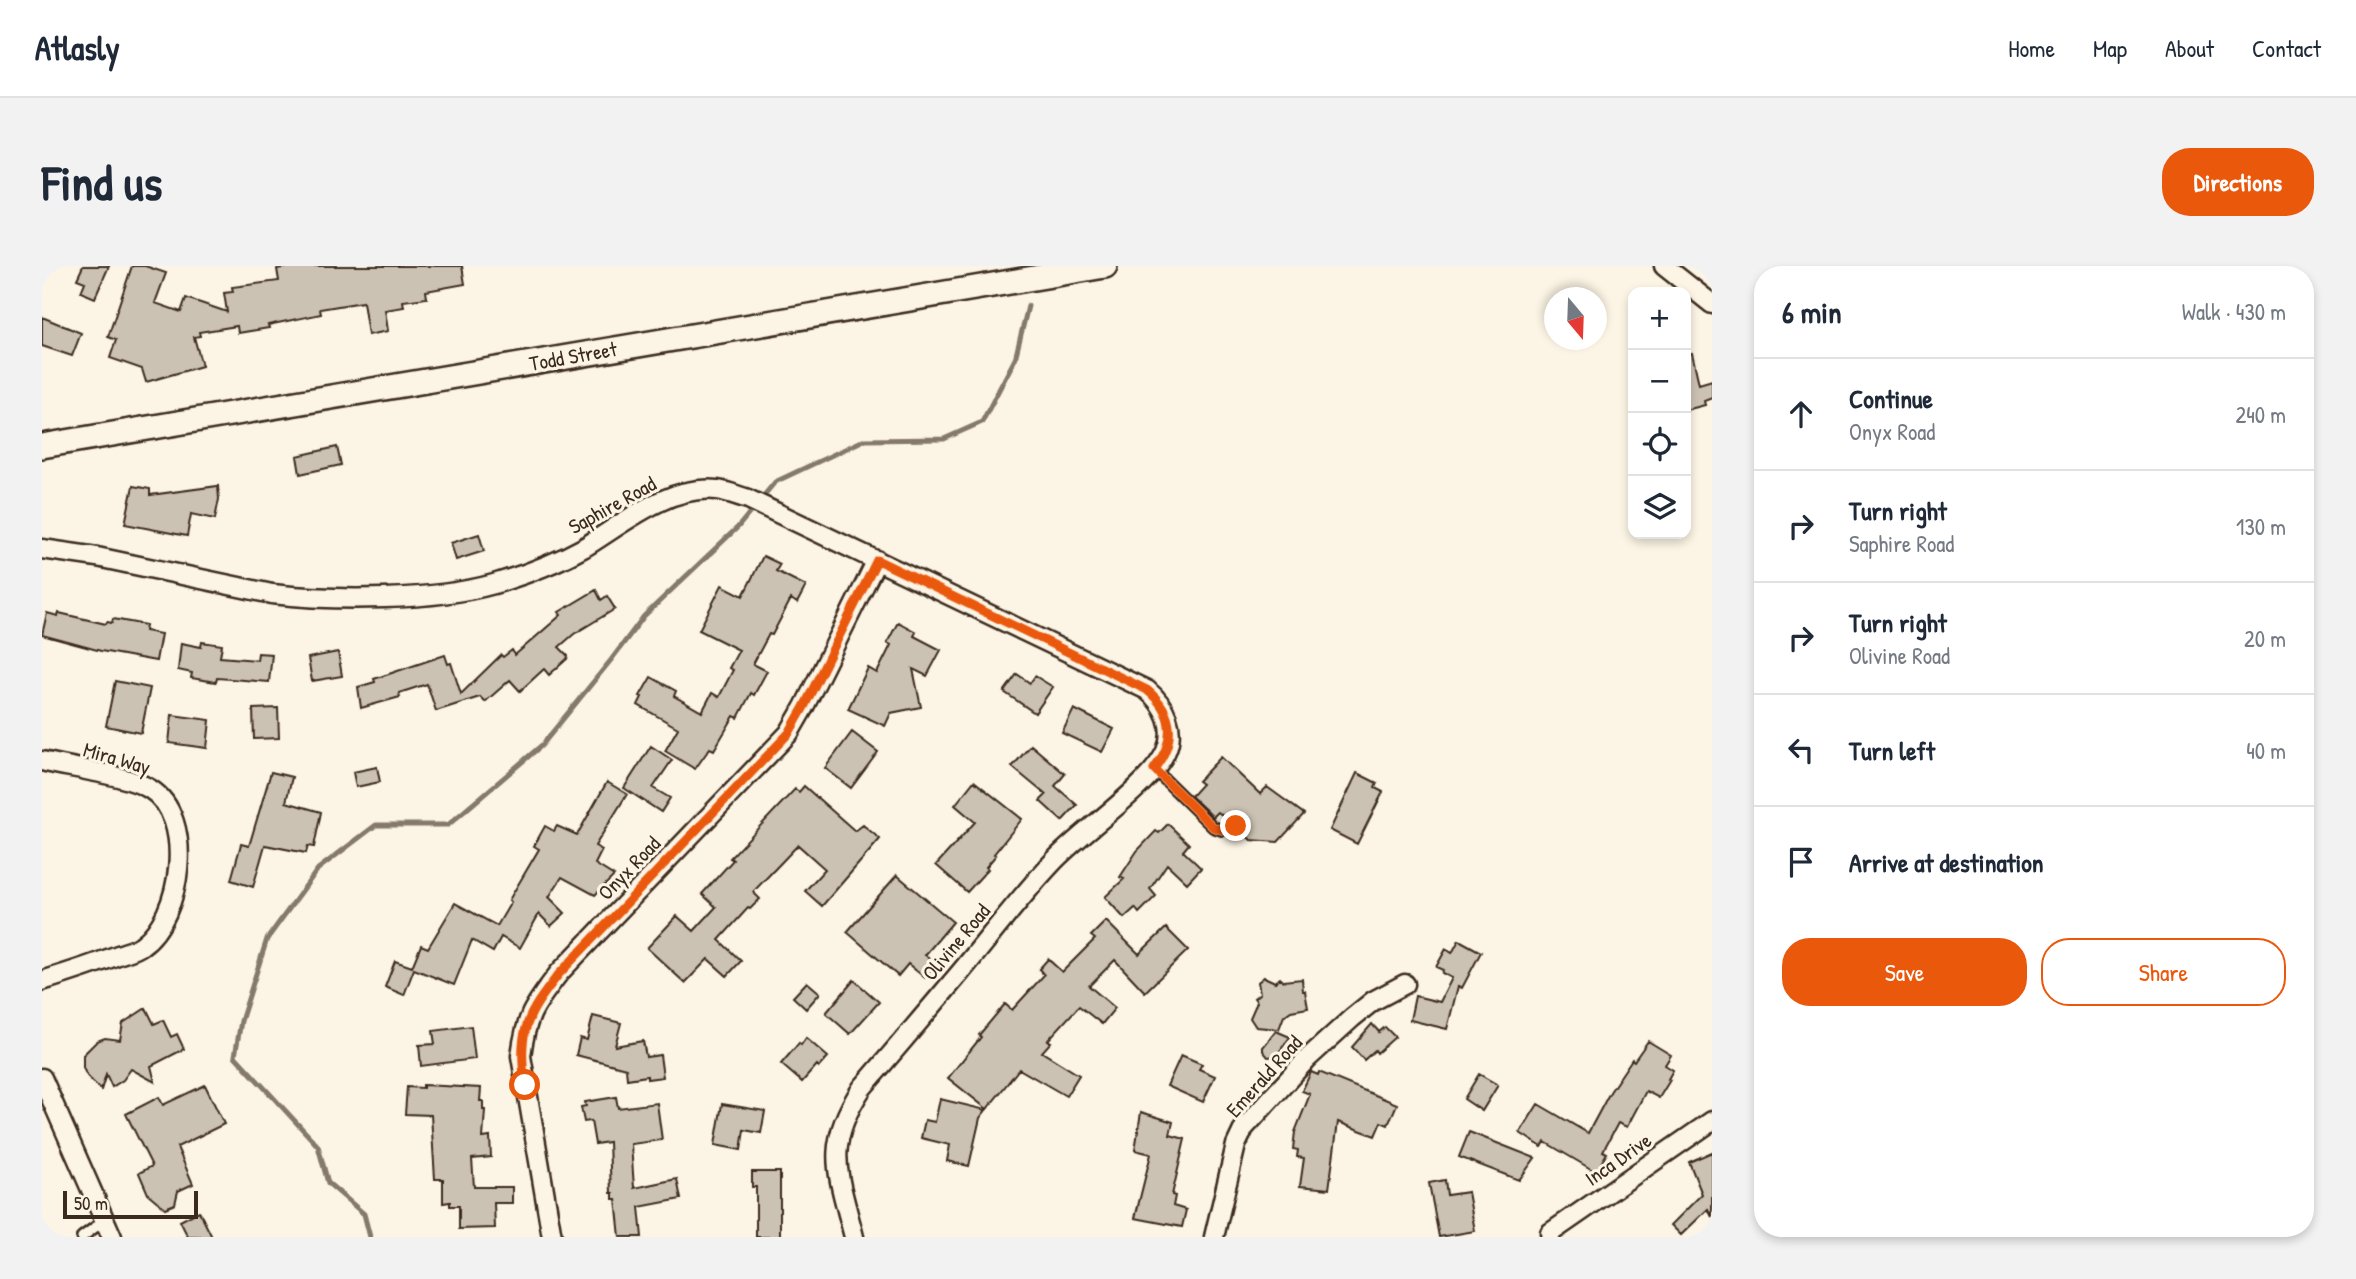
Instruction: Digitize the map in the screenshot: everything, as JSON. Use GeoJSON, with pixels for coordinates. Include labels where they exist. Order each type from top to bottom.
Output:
{"type":"FeatureCollection","features":[{"type":"Feature","properties":{"kind":"street","name":"Todd Street"},"geometry":{"type":"LineString","coordinates":[[42,446],[1105,266]]}},
{"type":"Feature","properties":{"kind":"street"},"geometry":{"type":"LineString","coordinates":[[1664,266],[1712,304]]}},
{"type":"Feature","properties":{"kind":"street","name":"Saphire Road"},"geometry":{"type":"LineString","coordinates":[[42,549],[97,557],[272,594],[301,597],[397,596],[466,591],[530,572],[580,549],[634,515],[665,500],[692,491],[718,490],[748,499],[1147,690],[1162,706]]}},
{"type":"Feature","properties":{"kind":"street","name":"Onyx Road"},"geometry":{"type":"LineString","coordinates":[[552,1237],[521,1056],[524,1031],[534,1006],[559,974],[789,733],[877,560]]}},
{"type":"Feature","properties":{"kind":"street","name":"Olivine Road"},"geometry":{"type":"LineString","coordinates":[[853,1237],[836,1154],[839,1133],[847,1111],[862,1088],[1054,861],[1154,769],[1166,750],[1169,739],[1167,716],[1162,706]]}},
{"type":"Feature","properties":{"kind":"street","name":"Mira Way"},"geometry":{"type":"LineString","coordinates":[[42,761],[130,781],[149,788],[164,800],[174,817],[179,835],[179,858],[171,905],[160,928],[142,945],[85,968],[42,981]]}},
{"type":"Feature","properties":{"kind":"street","name":"Emerald Road"},"geometry":{"type":"LineString","coordinates":[[1214,1237],[1236,1145],[1244,1128],[1308,1058],[1352,1018],[1373,1001],[1405,984]]}},
{"type":"Feature","properties":{"kind":"street"},"geometry":{"type":"LineString","coordinates":[[42,1078],[48,1106],[112,1237]]}},
{"type":"Feature","properties":{"kind":"street","name":"Inca Drive"},"geometry":{"type":"LineString","coordinates":[[1550,1233],[1712,1121]]}},
{"type":"Feature","properties":{"kind":"lane"},"geometry":{"type":"LineString","coordinates":[[1154,769],[1213,827],[1222,830],[1236,826]]}},
{"type":"Feature","properties":{"kind":"lane"},"geometry":{"type":"LineString","coordinates":[[82,1237],[105,1220]]}},
{"type":"Feature","properties":{"kind":"building"},"geometry":{"type":"Polygon","coordinates":[[[83,266],[109,266],[95,298],[81,292],[85,282],[77,279],[83,266]]]}},
{"type":"Feature","properties":{"kind":"building"},"geometry":{"type":"Polygon","coordinates":[[[132,266],[145,266],[166,273],[155,303],[181,312],[186,298],[227,312],[224,293],[233,292],[232,287],[279,281],[277,269],[294,266],[462,266],[465,284],[426,291],[427,298],[403,301],[404,307],[385,310],[388,331],[368,335],[363,302],[320,309],[321,314],[268,325],[269,328],[238,333],[237,326],[199,332],[200,336],[194,337],[202,366],[146,382],[142,369],[110,358],[116,340],[108,337],[132,266]]]}},
{"type":"Feature","properties":{"kind":"building"},"geometry":{"type":"Polygon","coordinates":[[[42,317],[81,333],[72,356],[42,346],[42,317]]]}},
{"type":"Feature","properties":{"kind":"building"},"geometry":{"type":"Polygon","coordinates":[[[1691,353],[1699,384],[1712,380],[1712,398],[1704,401],[1705,405],[1691,409],[1691,353]]]}},
{"type":"Feature","properties":{"kind":"building"},"geometry":{"type":"Polygon","coordinates":[[[337,447],[341,465],[300,474],[297,456],[337,447]]]}},
{"type":"Feature","properties":{"kind":"building"},"geometry":{"type":"Polygon","coordinates":[[[133,486],[150,489],[150,495],[218,486],[219,499],[215,519],[191,514],[187,536],[125,524],[133,486]]]}},
{"type":"Feature","properties":{"kind":"building"},"geometry":{"type":"Polygon","coordinates":[[[479,534],[484,551],[456,560],[451,543],[479,534]]]}},
{"type":"Feature","properties":{"kind":"building"},"geometry":{"type":"Polygon","coordinates":[[[763,556],[780,564],[776,571],[806,586],[797,603],[791,599],[753,664],[767,671],[754,695],[751,693],[738,718],[734,716],[714,750],[710,748],[695,769],[665,751],[678,728],[638,705],[642,697],[640,696],[651,677],[676,691],[674,696],[702,712],[712,693],[719,697],[733,670],[729,668],[739,650],[699,630],[722,585],[743,596],[763,556]]]}},
{"type":"Feature","properties":{"kind":"building"},"geometry":{"type":"Polygon","coordinates":[[[596,590],[601,600],[607,596],[615,609],[574,634],[559,647],[568,656],[567,659],[549,675],[544,669],[520,691],[510,680],[485,702],[480,697],[436,711],[427,684],[399,693],[400,697],[361,708],[358,687],[445,655],[448,664],[451,663],[461,694],[501,655],[503,657],[512,650],[515,655],[561,615],[559,612],[596,590]]]}},
{"type":"Feature","properties":{"kind":"building"},"geometry":{"type":"Polygon","coordinates":[[[47,613],[58,616],[59,613],[106,624],[112,623],[113,619],[146,625],[145,631],[161,634],[156,661],[101,651],[42,635],[47,613]]]}},
{"type":"Feature","properties":{"kind":"building"},"geometry":{"type":"Polygon","coordinates":[[[898,622],[916,632],[914,636],[941,650],[927,676],[913,669],[921,707],[891,713],[885,726],[848,709],[868,668],[877,673],[891,645],[887,643],[898,622]]]}},
{"type":"Feature","properties":{"kind":"building"},"geometry":{"type":"Polygon","coordinates":[[[202,642],[222,645],[220,657],[257,660],[258,653],[272,654],[269,682],[217,678],[216,682],[191,678],[192,673],[178,670],[181,643],[201,647],[202,642]]]}},
{"type":"Feature","properties":{"kind":"building"},"geometry":{"type":"Polygon","coordinates":[[[338,652],[342,676],[312,681],[308,658],[338,652]]]}},
{"type":"Feature","properties":{"kind":"building"},"geometry":{"type":"Polygon","coordinates":[[[1017,674],[1030,683],[1035,676],[1053,687],[1035,713],[1004,692],[1017,674]]]}},
{"type":"Feature","properties":{"kind":"building"},"geometry":{"type":"Polygon","coordinates":[[[115,681],[150,688],[141,733],[106,726],[115,681]]]}},
{"type":"Feature","properties":{"kind":"building"},"geometry":{"type":"Polygon","coordinates":[[[278,708],[279,738],[254,739],[253,709],[278,708]]]}},
{"type":"Feature","properties":{"kind":"building"},"geometry":{"type":"Polygon","coordinates":[[[1074,709],[1114,729],[1102,752],[1062,733],[1074,709]]]}},
{"type":"Feature","properties":{"kind":"building"},"geometry":{"type":"Polygon","coordinates":[[[172,715],[210,720],[207,748],[169,743],[172,715]]]}},
{"type":"Feature","properties":{"kind":"building"},"geometry":{"type":"Polygon","coordinates":[[[852,732],[878,752],[851,788],[825,768],[852,732]]]}},
{"type":"Feature","properties":{"kind":"building"},"geometry":{"type":"Polygon","coordinates":[[[1031,745],[1065,774],[1055,786],[1077,805],[1062,821],[1040,801],[1046,795],[1012,767],[1031,745]]]}},
{"type":"Feature","properties":{"kind":"building"},"geometry":{"type":"Polygon","coordinates":[[[651,746],[672,760],[653,788],[670,798],[661,812],[624,788],[651,746]]]}},
{"type":"Feature","properties":{"kind":"building"},"geometry":{"type":"Polygon","coordinates":[[[1221,757],[1260,794],[1267,787],[1304,814],[1278,842],[1251,840],[1241,831],[1243,825],[1240,821],[1229,821],[1218,812],[1213,817],[1191,796],[1202,784],[1198,781],[1221,757]]]}},
{"type":"Feature","properties":{"kind":"building"},"geometry":{"type":"Polygon","coordinates":[[[377,767],[380,782],[356,787],[353,772],[377,767]]]}},
{"type":"Feature","properties":{"kind":"building"},"geometry":{"type":"Polygon","coordinates":[[[271,772],[292,777],[286,802],[321,812],[314,847],[308,846],[306,853],[265,845],[253,887],[231,880],[241,844],[249,846],[271,772]]]}},
{"type":"Feature","properties":{"kind":"building"},"geometry":{"type":"Polygon","coordinates":[[[1357,773],[1377,783],[1375,788],[1383,792],[1357,844],[1330,830],[1357,773]]]}},
{"type":"Feature","properties":{"kind":"building"},"geometry":{"type":"Polygon","coordinates":[[[974,781],[1022,819],[994,854],[996,855],[986,867],[988,869],[967,892],[936,865],[975,822],[955,805],[974,781]]]}},
{"type":"Feature","properties":{"kind":"building"},"geometry":{"type":"Polygon","coordinates":[[[607,782],[627,794],[595,846],[602,850],[595,864],[614,876],[595,895],[562,877],[549,897],[565,913],[551,926],[539,914],[520,948],[501,937],[493,952],[472,940],[454,985],[414,969],[404,995],[385,987],[395,961],[412,967],[421,945],[428,948],[455,903],[497,926],[539,849],[534,846],[545,826],[554,831],[557,826],[577,835],[607,782]]]}},
{"type":"Feature","properties":{"kind":"building"},"geometry":{"type":"Polygon","coordinates":[[[804,786],[855,831],[863,825],[880,839],[822,906],[805,891],[825,869],[798,845],[753,892],[760,899],[748,908],[719,940],[741,961],[727,976],[708,959],[685,983],[647,948],[677,916],[694,931],[716,907],[702,894],[733,860],[730,858],[795,789],[799,792],[804,786]]]}},
{"type":"Feature","properties":{"kind":"building"},"geometry":{"type":"Polygon","coordinates":[[[1168,824],[1189,844],[1183,851],[1201,868],[1187,883],[1167,864],[1150,889],[1156,896],[1139,913],[1135,908],[1124,918],[1105,897],[1124,879],[1120,877],[1137,851],[1156,831],[1159,833],[1168,824]]]}},
{"type":"Feature","properties":{"kind":"building"},"geometry":{"type":"Polygon","coordinates":[[[897,875],[953,922],[925,955],[937,965],[925,978],[908,964],[898,976],[847,932],[897,875]]]}},
{"type":"Feature","properties":{"kind":"building"},"geometry":{"type":"Polygon","coordinates":[[[1106,921],[1139,954],[1166,928],[1188,950],[1145,992],[1115,960],[1089,986],[1115,1008],[1102,1024],[1079,1006],[1048,1040],[1051,1042],[1042,1052],[1079,1075],[1066,1096],[1019,1069],[987,1109],[948,1078],[1005,1004],[1012,1010],[1044,975],[1039,969],[1048,959],[1062,972],[1095,939],[1091,936],[1106,921]]]}},
{"type":"Feature","properties":{"kind":"building"},"geometry":{"type":"Polygon","coordinates":[[[1459,940],[1481,952],[1462,988],[1458,986],[1447,1029],[1410,1020],[1415,996],[1440,1002],[1452,978],[1436,967],[1446,949],[1452,953],[1459,940]]]}},
{"type":"Feature","properties":{"kind":"building"},"geometry":{"type":"Polygon","coordinates":[[[1264,977],[1275,982],[1280,978],[1283,981],[1302,979],[1308,1008],[1291,1011],[1284,1016],[1279,1029],[1256,1027],[1250,1018],[1257,1002],[1254,998],[1260,993],[1258,982],[1264,977]]]}},
{"type":"Feature","properties":{"kind":"building"},"geometry":{"type":"Polygon","coordinates":[[[854,980],[879,1002],[850,1034],[826,1013],[854,980]]]}},
{"type":"Feature","properties":{"kind":"building"},"geometry":{"type":"Polygon","coordinates":[[[807,982],[820,993],[806,1009],[793,997],[807,982]]]}},
{"type":"Feature","properties":{"kind":"building"},"geometry":{"type":"Polygon","coordinates":[[[146,1008],[154,1024],[163,1020],[171,1037],[177,1034],[184,1049],[151,1066],[155,1082],[131,1069],[123,1080],[112,1087],[106,1074],[101,1090],[87,1076],[83,1068],[83,1055],[97,1041],[105,1038],[120,1040],[123,1023],[146,1008]]]}},
{"type":"Feature","properties":{"kind":"building"},"geometry":{"type":"Polygon","coordinates":[[[593,1016],[621,1023],[615,1046],[643,1041],[646,1057],[660,1055],[663,1077],[627,1079],[626,1068],[576,1055],[580,1038],[587,1040],[593,1016]]]}},
{"type":"Feature","properties":{"kind":"building"},"geometry":{"type":"Polygon","coordinates":[[[1372,1024],[1379,1032],[1385,1027],[1395,1037],[1377,1053],[1375,1050],[1364,1060],[1352,1047],[1372,1024]]]}},
{"type":"Feature","properties":{"kind":"building"},"geometry":{"type":"Polygon","coordinates":[[[471,1026],[475,1059],[421,1066],[419,1045],[435,1044],[433,1031],[471,1026]]]}},
{"type":"Feature","properties":{"kind":"building"},"geometry":{"type":"Polygon","coordinates":[[[1276,1031],[1290,1037],[1276,1056],[1268,1057],[1263,1047],[1276,1031]]]}},
{"type":"Feature","properties":{"kind":"building"},"geometry":{"type":"Polygon","coordinates":[[[806,1038],[828,1057],[802,1082],[781,1064],[806,1038]]]}},
{"type":"Feature","properties":{"kind":"building"},"geometry":{"type":"Polygon","coordinates":[[[1648,1041],[1671,1055],[1665,1065],[1673,1070],[1668,1079],[1670,1080],[1659,1098],[1646,1091],[1627,1127],[1618,1123],[1603,1151],[1607,1153],[1596,1172],[1545,1142],[1542,1147],[1520,1133],[1538,1104],[1588,1133],[1610,1092],[1648,1041]]]}},
{"type":"Feature","properties":{"kind":"building"},"geometry":{"type":"Polygon","coordinates":[[[1181,1055],[1202,1064],[1199,1069],[1215,1076],[1203,1102],[1167,1086],[1181,1055]]]}},
{"type":"Feature","properties":{"kind":"building"},"geometry":{"type":"Polygon","coordinates":[[[1311,1072],[1318,1075],[1319,1072],[1397,1104],[1388,1125],[1381,1122],[1375,1136],[1338,1122],[1329,1189],[1300,1186],[1304,1158],[1297,1157],[1298,1150],[1293,1149],[1295,1132],[1310,1094],[1302,1091],[1311,1072]]]}},
{"type":"Feature","properties":{"kind":"building"},"geometry":{"type":"Polygon","coordinates":[[[1479,1074],[1498,1085],[1482,1111],[1464,1099],[1479,1074]]]}},
{"type":"Feature","properties":{"kind":"building"},"geometry":{"type":"Polygon","coordinates":[[[205,1085],[224,1124],[177,1147],[193,1184],[178,1191],[175,1204],[165,1208],[148,1194],[139,1173],[152,1166],[126,1114],[159,1097],[163,1105],[205,1085]]]}},
{"type":"Feature","properties":{"kind":"building"},"geometry":{"type":"Polygon","coordinates":[[[423,1085],[481,1088],[480,1101],[483,1101],[485,1110],[483,1138],[490,1137],[491,1157],[472,1159],[474,1187],[512,1187],[512,1203],[494,1203],[495,1228],[459,1229],[459,1206],[450,1206],[450,1202],[443,1203],[443,1179],[435,1179],[431,1115],[405,1114],[407,1087],[423,1088],[423,1085]]]}},
{"type":"Feature","properties":{"kind":"building"},"geometry":{"type":"Polygon","coordinates":[[[616,1097],[618,1108],[657,1103],[662,1140],[631,1144],[634,1188],[677,1179],[681,1199],[639,1207],[642,1237],[620,1237],[616,1199],[613,1199],[611,1193],[609,1142],[595,1144],[591,1121],[584,1122],[581,1107],[586,1106],[585,1102],[616,1097]]]}},
{"type":"Feature","properties":{"kind":"building"},"geometry":{"type":"Polygon","coordinates":[[[940,1099],[986,1110],[980,1118],[969,1166],[947,1161],[950,1145],[921,1138],[925,1120],[935,1122],[940,1099]]]}},
{"type":"Feature","properties":{"kind":"building"},"geometry":{"type":"Polygon","coordinates":[[[722,1104],[765,1111],[761,1133],[744,1130],[741,1150],[715,1145],[722,1104]]]}},
{"type":"Feature","properties":{"kind":"building"},"geometry":{"type":"Polygon","coordinates":[[[1141,1112],[1173,1122],[1170,1135],[1185,1139],[1172,1195],[1175,1196],[1173,1206],[1186,1210],[1182,1227],[1135,1218],[1151,1154],[1135,1150],[1141,1112]]]}},
{"type":"Feature","properties":{"kind":"building"},"geometry":{"type":"Polygon","coordinates":[[[1469,1132],[1535,1158],[1519,1180],[1459,1157],[1469,1132]]]}},
{"type":"Feature","properties":{"kind":"building"},"geometry":{"type":"Polygon","coordinates":[[[1712,1152],[1712,1217],[1708,1209],[1681,1235],[1671,1225],[1702,1194],[1689,1162],[1712,1152]]]}},
{"type":"Feature","properties":{"kind":"building"},"geometry":{"type":"Polygon","coordinates":[[[752,1172],[780,1172],[780,1237],[756,1237],[756,1187],[752,1187],[752,1172]]]}},
{"type":"Feature","properties":{"kind":"building"},"geometry":{"type":"Polygon","coordinates":[[[1445,1180],[1447,1195],[1468,1192],[1475,1231],[1439,1237],[1429,1183],[1445,1180]]]}},
{"type":"Feature","properties":{"kind":"building"},"geometry":{"type":"Polygon","coordinates":[[[199,1211],[212,1237],[188,1237],[180,1221],[199,1211]]]}},
{"type":"Feature","properties":{"kind":"waterway"},"geometry":{"type":"LineString","coordinates":[[370,1237],[364,1214],[328,1183],[318,1146],[235,1056],[241,1021],[267,939],[318,869],[376,825],[448,825],[542,745],[644,616],[738,527],[775,482],[864,440],[944,439],[982,422],[1015,359],[1028,306]]}},
{"type":"Feature","properties":{"kind":"route"},"geometry":{"type":"LineString","coordinates":[[525,1085],[521,1056],[524,1031],[534,1006],[559,974],[789,733],[877,560],[1147,690],[1162,706],[1169,728],[1166,750],[1154,769],[1213,827],[1222,830],[1236,826]]}}]}
